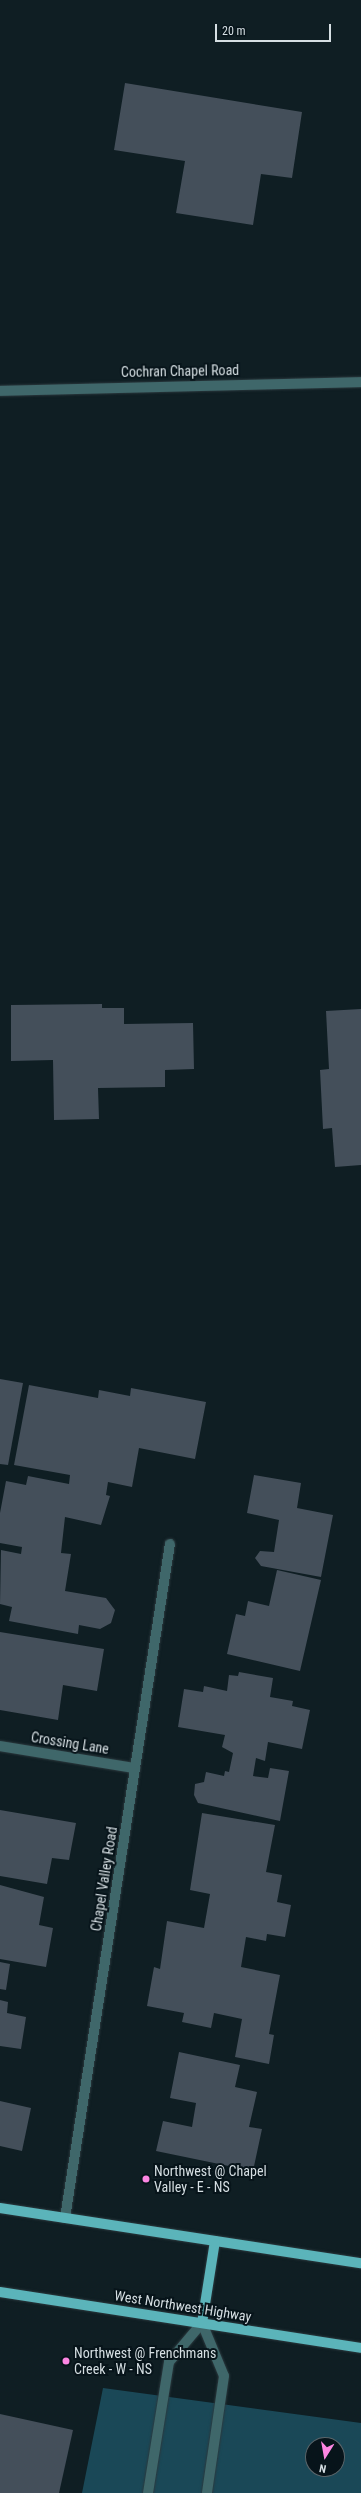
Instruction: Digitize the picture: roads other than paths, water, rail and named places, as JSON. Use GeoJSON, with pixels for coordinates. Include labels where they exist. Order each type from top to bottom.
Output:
{"type":"FeatureCollection","features":[{"type":"Feature","properties":{"kind":"main road"},"geometry":{"type":"LineString","coordinates":[[0,2208],[361,2263]]}},
{"type":"Feature","properties":{"kind":"main road"},"geometry":{"type":"LineString","coordinates":[[202,2323],[216,2241]]}},
{"type":"Feature","properties":{"kind":"main road","name":"West Northwest Highway"},"geometry":{"type":"LineString","coordinates":[[0,2292],[361,2348]]}},
{"type":"Feature","properties":{"kind":"street","name":"Cochran Chapel Road"},"geometry":{"type":"LineString","coordinates":[[0,391],[361,382]]}},
{"type":"Feature","properties":{"kind":"street","name":"Chapel Valley Road"},"geometry":{"type":"LineString","coordinates":[[65,2218],[170,1544]]}},
{"type":"Feature","properties":{"kind":"street","name":"Crossing Lane"},"geometry":{"type":"LineString","coordinates":[[0,1746],[135,1768]]}},
{"type":"Feature","properties":{"kind":"street"},"geometry":{"type":"LineString","coordinates":[[148,2493],[169,2362],[202,2323],[224,2376],[207,2493]]}},
{"type":"Feature","properties":{"kind":"place","name":"Northwest @ Chapel Valley - E - NS"},"geometry":{"type":"Point","coordinates":[146,2179]}},
{"type":"Feature","properties":{"kind":"place","name":"Northwest @ Frenchmans Creek - W - NS"},"geometry":{"type":"Point","coordinates":[66,2361]}}]}
